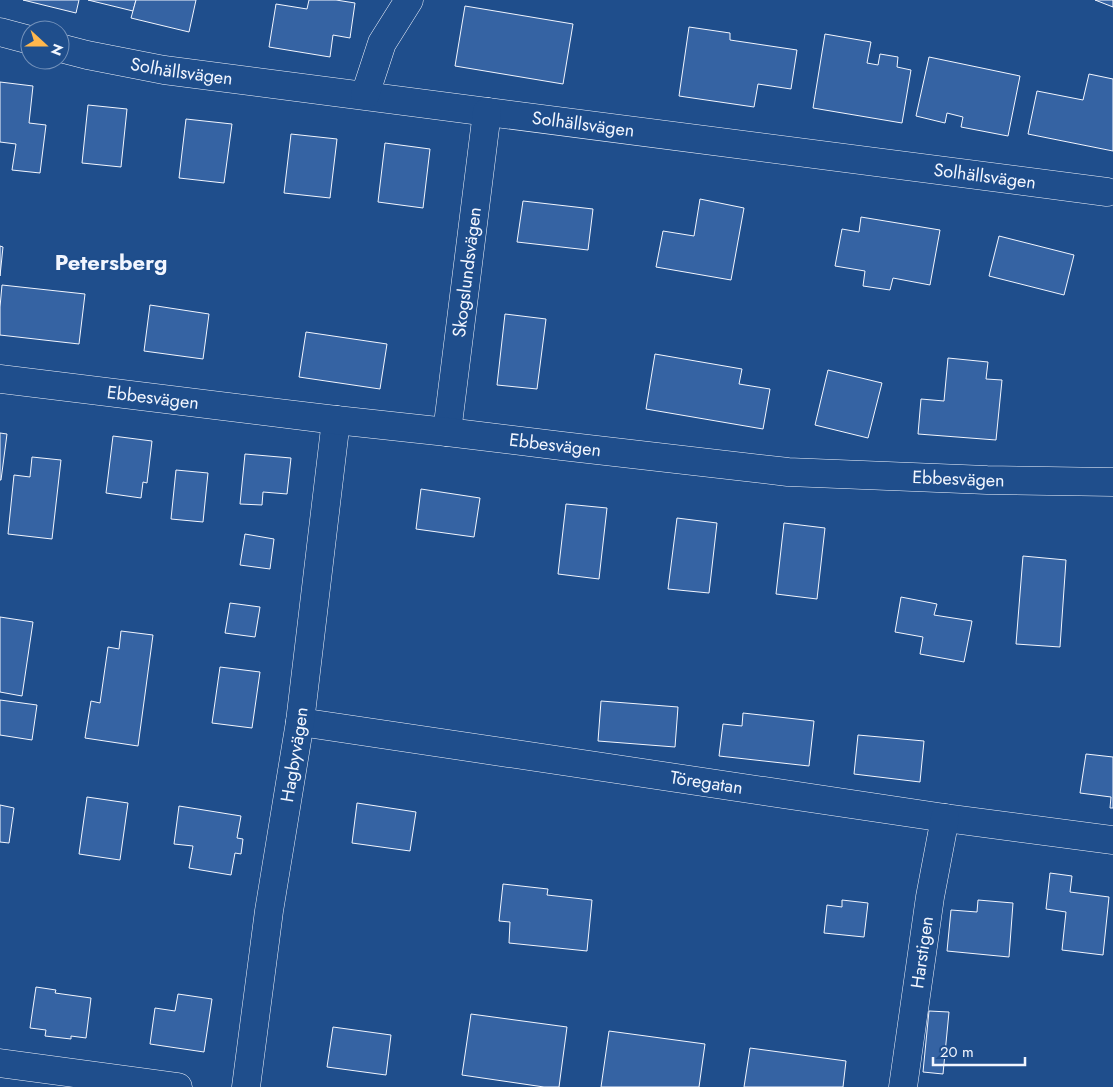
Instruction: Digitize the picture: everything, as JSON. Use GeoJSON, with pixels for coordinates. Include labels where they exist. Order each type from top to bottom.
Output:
{"type":"FeatureCollection","features":[{"type":"Feature","properties":{"kind":"street"},"geometry":{"type":"LineString","coordinates":[[365,95],[382,43],[409,0]]}},
{"type":"Feature","properties":{"kind":"street"},"geometry":{"type":"LineString","coordinates":[[0,32],[20,37]]}},
{"type":"Feature","properties":{"kind":"street","name":"Solhällsvägen"},"geometry":{"type":"LineString","coordinates":[[70,51],[87,56],[164,70],[1107,192]]}},
{"type":"Feature","properties":{"kind":"street","name":"Skogslundsvägen"},"geometry":{"type":"LineString","coordinates":[[447,432],[487,112]]}},
{"type":"Feature","properties":{"kind":"street","name":"Ebbesvägen"},"geometry":{"type":"LineString","coordinates":[[0,379],[788,472],[987,480],[1113,482]]}},
{"type":"Feature","properties":{"kind":"street","name":"Hagbyvägen"},"geometry":{"type":"LineString","coordinates":[[246,1087],[269,911],[300,722],[336,420]]}},
{"type":"Feature","properties":{"kind":"street","name":"Töregatan"},"geometry":{"type":"LineString","coordinates":[[300,722],[945,818],[1113,840]]}},
{"type":"Feature","properties":{"kind":"street","name":"Harstigen"},"geometry":{"type":"LineString","coordinates":[[902,1087],[930,897],[945,818]]}},
{"type":"Feature","properties":{"kind":"street"},"geometry":{"type":"LineString","coordinates":[[0,1064],[178,1087]]}},
{"type":"Feature","properties":{"kind":"building"},"geometry":{"type":"Polygon","coordinates":[[[23,0],[79,0],[76,13],[23,0]]]}},
{"type":"Feature","properties":{"kind":"building"},"geometry":{"type":"Polygon","coordinates":[[[88,0],[136,0],[133,11],[88,0]]]}},
{"type":"Feature","properties":{"kind":"building"},"geometry":{"type":"Polygon","coordinates":[[[136,0],[196,0],[189,32],[131,18],[136,0]]]}},
{"type":"Feature","properties":{"kind":"building"},"geometry":{"type":"Polygon","coordinates":[[[309,0],[336,0],[355,3],[350,38],[333,35],[330,57],[269,47],[276,4],[307,9],[309,0]]]}},
{"type":"Feature","properties":{"kind":"building"},"geometry":{"type":"Polygon","coordinates":[[[1095,0],[1113,0],[1113,7],[1095,0]]]}},
{"type":"Feature","properties":{"kind":"building"},"geometry":{"type":"Polygon","coordinates":[[[465,6],[573,24],[563,84],[455,66],[465,6]]]}},
{"type":"Feature","properties":{"kind":"building"},"geometry":{"type":"Polygon","coordinates":[[[689,27],[730,33],[730,40],[797,50],[791,89],[758,84],[754,107],[679,96],[689,27]]]}},
{"type":"Feature","properties":{"kind":"building"},"geometry":{"type":"Polygon","coordinates":[[[825,34],[871,42],[867,63],[878,65],[880,54],[898,57],[897,67],[911,70],[902,123],[813,108],[825,34]]]}},
{"type":"Feature","properties":{"kind":"building"},"geometry":{"type":"Polygon","coordinates":[[[929,57],[1020,76],[1008,136],[961,127],[963,117],[947,113],[945,123],[916,116],[929,57]]]}},
{"type":"Feature","properties":{"kind":"building"},"geometry":{"type":"Polygon","coordinates":[[[1089,74],[1113,79],[1113,151],[1028,134],[1037,91],[1083,100],[1089,74]]]}},
{"type":"Feature","properties":{"kind":"building"},"geometry":{"type":"Polygon","coordinates":[[[0,82],[33,86],[29,123],[46,125],[40,173],[12,170],[16,144],[0,142],[0,82]]]}},
{"type":"Feature","properties":{"kind":"building"},"geometry":{"type":"Polygon","coordinates":[[[88,105],[127,109],[121,167],[82,163],[88,105]]]}},
{"type":"Feature","properties":{"kind":"building"},"geometry":{"type":"Polygon","coordinates":[[[186,119],[232,124],[224,183],[179,178],[186,119]]]}},
{"type":"Feature","properties":{"kind":"building"},"geometry":{"type":"Polygon","coordinates":[[[291,134],[337,139],[330,198],[284,193],[291,134]]]}},
{"type":"Feature","properties":{"kind":"building"},"geometry":{"type":"Polygon","coordinates":[[[385,143],[430,149],[423,208],[378,202],[385,143]]]}},
{"type":"Feature","properties":{"kind":"building"},"geometry":{"type":"Polygon","coordinates":[[[700,199],[744,208],[731,280],[656,267],[663,231],[694,236],[700,199]]]}},
{"type":"Feature","properties":{"kind":"building"},"geometry":{"type":"Polygon","coordinates":[[[523,201],[593,209],[588,250],[517,242],[523,201]]]}},
{"type":"Feature","properties":{"kind":"building"},"geometry":{"type":"Polygon","coordinates":[[[861,217],[940,230],[930,285],[893,278],[890,290],[863,286],[865,271],[835,266],[842,229],[859,232],[861,217]]]}},
{"type":"Feature","properties":{"kind":"building"},"geometry":{"type":"Polygon","coordinates":[[[999,236],[1074,255],[1064,295],[989,276],[999,236]]]}},
{"type":"Feature","properties":{"kind":"building"},"geometry":{"type":"Polygon","coordinates":[[[0,246],[3,247],[0,276],[0,246]]]}},
{"type":"Feature","properties":{"kind":"building"},"geometry":{"type":"Polygon","coordinates":[[[2,285],[85,294],[79,344],[0,335],[2,285]]]}},
{"type":"Feature","properties":{"kind":"building"},"geometry":{"type":"Polygon","coordinates":[[[150,305],[209,314],[203,359],[144,351],[150,305]]]}},
{"type":"Feature","properties":{"kind":"building"},"geometry":{"type":"Polygon","coordinates":[[[505,314],[546,319],[537,389],[497,385],[505,314]]]}},
{"type":"Feature","properties":{"kind":"building"},"geometry":{"type":"Polygon","coordinates":[[[306,332],[387,344],[380,389],[299,377],[306,332]]]}},
{"type":"Feature","properties":{"kind":"building"},"geometry":{"type":"Polygon","coordinates":[[[655,354],[742,369],[739,384],[770,389],[763,429],[646,409],[655,354]]]}},
{"type":"Feature","properties":{"kind":"building"},"geometry":{"type":"Polygon","coordinates":[[[948,358],[988,362],[986,379],[1002,380],[996,440],[918,434],[921,399],[944,401],[948,358]]]}},
{"type":"Feature","properties":{"kind":"building"},"geometry":{"type":"Polygon","coordinates":[[[828,370],[882,383],[868,438],[815,425],[828,370]]]}},
{"type":"Feature","properties":{"kind":"building"},"geometry":{"type":"Polygon","coordinates":[[[0,433],[7,434],[1,480],[0,480],[0,433]]]}},
{"type":"Feature","properties":{"kind":"building"},"geometry":{"type":"Polygon","coordinates":[[[113,436],[152,441],[147,483],[143,482],[141,498],[106,493],[113,436]]]}},
{"type":"Feature","properties":{"kind":"building"},"geometry":{"type":"Polygon","coordinates":[[[245,454],[291,458],[287,494],[263,492],[262,505],[240,504],[245,454]]]}},
{"type":"Feature","properties":{"kind":"building"},"geometry":{"type":"Polygon","coordinates":[[[32,457],[61,460],[52,539],[8,534],[14,475],[30,477],[32,457]]]}},
{"type":"Feature","properties":{"kind":"building"},"geometry":{"type":"Polygon","coordinates":[[[176,470],[208,473],[203,522],[171,519],[176,470]]]}},
{"type":"Feature","properties":{"kind":"building"},"geometry":{"type":"Polygon","coordinates":[[[421,489],[480,498],[474,537],[416,529],[421,489]]]}},
{"type":"Feature","properties":{"kind":"building"},"geometry":{"type":"Polygon","coordinates":[[[566,504],[607,508],[599,579],[558,574],[566,504]]]}},
{"type":"Feature","properties":{"kind":"building"},"geometry":{"type":"Polygon","coordinates":[[[677,518],[717,523],[709,593],[668,589],[677,518]]]}},
{"type":"Feature","properties":{"kind":"building"},"geometry":{"type":"Polygon","coordinates":[[[784,523],[825,528],[817,599],[776,594],[784,523]]]}},
{"type":"Feature","properties":{"kind":"building"},"geometry":{"type":"Polygon","coordinates":[[[245,534],[274,539],[270,569],[240,565],[245,534]]]}},
{"type":"Feature","properties":{"kind":"building"},"geometry":{"type":"Polygon","coordinates":[[[1023,556],[1066,560],[1060,647],[1016,644],[1023,556]]]}},
{"type":"Feature","properties":{"kind":"building"},"geometry":{"type":"Polygon","coordinates":[[[901,597],[937,604],[934,615],[972,621],[964,662],[920,654],[923,637],[895,632],[901,597]]]}},
{"type":"Feature","properties":{"kind":"building"},"geometry":{"type":"Polygon","coordinates":[[[230,603],[260,607],[255,637],[225,633],[230,603]]]}},
{"type":"Feature","properties":{"kind":"building"},"geometry":{"type":"Polygon","coordinates":[[[0,617],[33,622],[22,696],[0,692],[0,617]]]}},
{"type":"Feature","properties":{"kind":"building"},"geometry":{"type":"Polygon","coordinates":[[[121,631],[153,635],[138,746],[85,738],[91,701],[100,703],[108,647],[119,649],[121,631]]]}},
{"type":"Feature","properties":{"kind":"building"},"geometry":{"type":"Polygon","coordinates":[[[220,667],[260,672],[252,728],[212,723],[220,667]]]}},
{"type":"Feature","properties":{"kind":"building"},"geometry":{"type":"Polygon","coordinates":[[[0,700],[37,705],[32,740],[0,735],[0,700]]]}},
{"type":"Feature","properties":{"kind":"building"},"geometry":{"type":"Polygon","coordinates":[[[601,701],[678,707],[675,747],[598,741],[601,701]]]}},
{"type":"Feature","properties":{"kind":"building"},"geometry":{"type":"Polygon","coordinates":[[[743,713],[814,721],[809,766],[719,756],[723,724],[742,726],[743,713]]]}},
{"type":"Feature","properties":{"kind":"building"},"geometry":{"type":"Polygon","coordinates":[[[858,735],[924,741],[920,782],[854,774],[858,735]]]}},
{"type":"Feature","properties":{"kind":"building"},"geometry":{"type":"Polygon","coordinates":[[[1086,754],[1113,757],[1113,808],[1110,808],[1111,797],[1080,793],[1086,754]]]}},
{"type":"Feature","properties":{"kind":"building"},"geometry":{"type":"Polygon","coordinates":[[[87,797],[128,803],[120,860],[79,854],[87,797]]]}},
{"type":"Feature","properties":{"kind":"building"},"geometry":{"type":"Polygon","coordinates":[[[357,803],[416,812],[410,851],[352,843],[357,803]]]}},
{"type":"Feature","properties":{"kind":"building"},"geometry":{"type":"Polygon","coordinates":[[[0,805],[14,808],[9,843],[0,842],[0,805]]]}},
{"type":"Feature","properties":{"kind":"building"},"geometry":{"type":"Polygon","coordinates":[[[179,806],[241,816],[237,838],[243,839],[241,854],[235,853],[231,875],[189,868],[193,846],[174,844],[179,806]]]}},
{"type":"Feature","properties":{"kind":"building"},"geometry":{"type":"Polygon","coordinates":[[[1050,873],[1072,876],[1070,892],[1109,897],[1103,955],[1062,950],[1066,912],[1046,909],[1050,873]]]}},
{"type":"Feature","properties":{"kind":"building"},"geometry":{"type":"Polygon","coordinates":[[[503,884],[548,889],[547,895],[592,900],[587,951],[509,943],[510,922],[499,921],[503,884]]]}},
{"type":"Feature","properties":{"kind":"building"},"geometry":{"type":"Polygon","coordinates":[[[842,900],[868,903],[864,937],[824,933],[827,905],[842,907],[842,900]]]}},
{"type":"Feature","properties":{"kind":"building"},"geometry":{"type":"Polygon","coordinates":[[[978,900],[1013,903],[1009,957],[947,951],[951,910],[977,912],[978,900]]]}},
{"type":"Feature","properties":{"kind":"building"},"geometry":{"type":"Polygon","coordinates":[[[36,987],[56,990],[55,993],[91,998],[86,1038],[71,1036],[71,1039],[45,1036],[46,1030],[30,1028],[36,987]]]}},
{"type":"Feature","properties":{"kind":"building"},"geometry":{"type":"Polygon","coordinates":[[[178,994],[212,999],[204,1052],[150,1044],[155,1008],[175,1011],[178,994]]]}},
{"type":"Feature","properties":{"kind":"building"},"geometry":{"type":"Polygon","coordinates":[[[929,1011],[949,1012],[943,1074],[923,1072],[929,1011]]]}},
{"type":"Feature","properties":{"kind":"building"},"geometry":{"type":"Polygon","coordinates":[[[471,1014],[567,1027],[559,1087],[544,1087],[462,1075],[471,1014]]]}},
{"type":"Feature","properties":{"kind":"building"},"geometry":{"type":"Polygon","coordinates":[[[333,1027],[391,1035],[386,1075],[327,1067],[333,1027]]]}},
{"type":"Feature","properties":{"kind":"building"},"geometry":{"type":"Polygon","coordinates":[[[609,1031],[705,1044],[699,1087],[601,1087],[609,1031]]]}},
{"type":"Feature","properties":{"kind":"building"},"geometry":{"type":"Polygon","coordinates":[[[750,1048],[846,1061],[843,1087],[744,1087],[750,1048]]]}},
{"type":"Feature","properties":{"kind":"district","name":"Petersberg"},"geometry":{"type":"Point","coordinates":[111,262]}}]}
